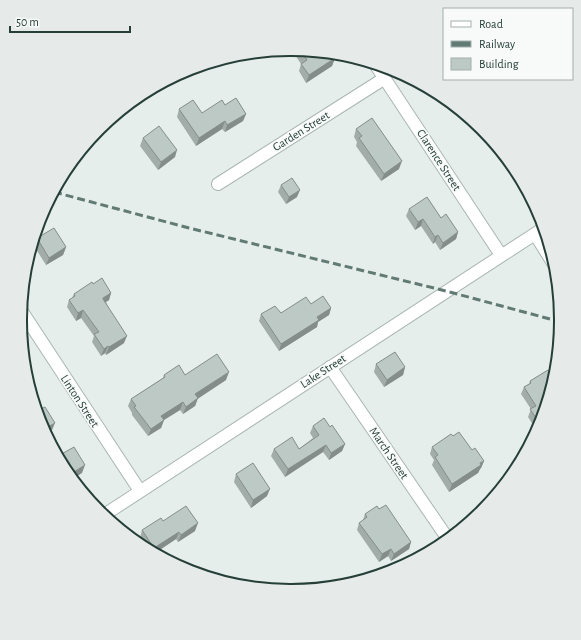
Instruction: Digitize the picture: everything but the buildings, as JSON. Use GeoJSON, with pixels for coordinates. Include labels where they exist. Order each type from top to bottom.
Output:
{"type":"FeatureCollection","features":[{"type":"Feature","properties":{"kind":"street","name":"Clarence Street"},"geometry":{"type":"LineString","coordinates":[[381,73],[501,255]]}},
{"type":"Feature","properties":{"kind":"street","name":"Garden Street"},"geometry":{"type":"LineString","coordinates":[[218,184],[385,78]]}},
{"type":"Feature","properties":{"kind":"street","name":"Lake Street"},"geometry":{"type":"LineString","coordinates":[[110,511],[539,231]]}},
{"type":"Feature","properties":{"kind":"street","name":"Linton Street"},"geometry":{"type":"LineString","coordinates":[[27,319],[140,491]]}},
{"type":"Feature","properties":{"kind":"street","name":"March Street"},"geometry":{"type":"LineString","coordinates":[[330,367],[444,534]]}},
{"type":"Feature","properties":{"kind":"railway"},"geometry":{"type":"LineString","coordinates":[[59,193],[189,228],[446,291],[554,320]]}}]}
